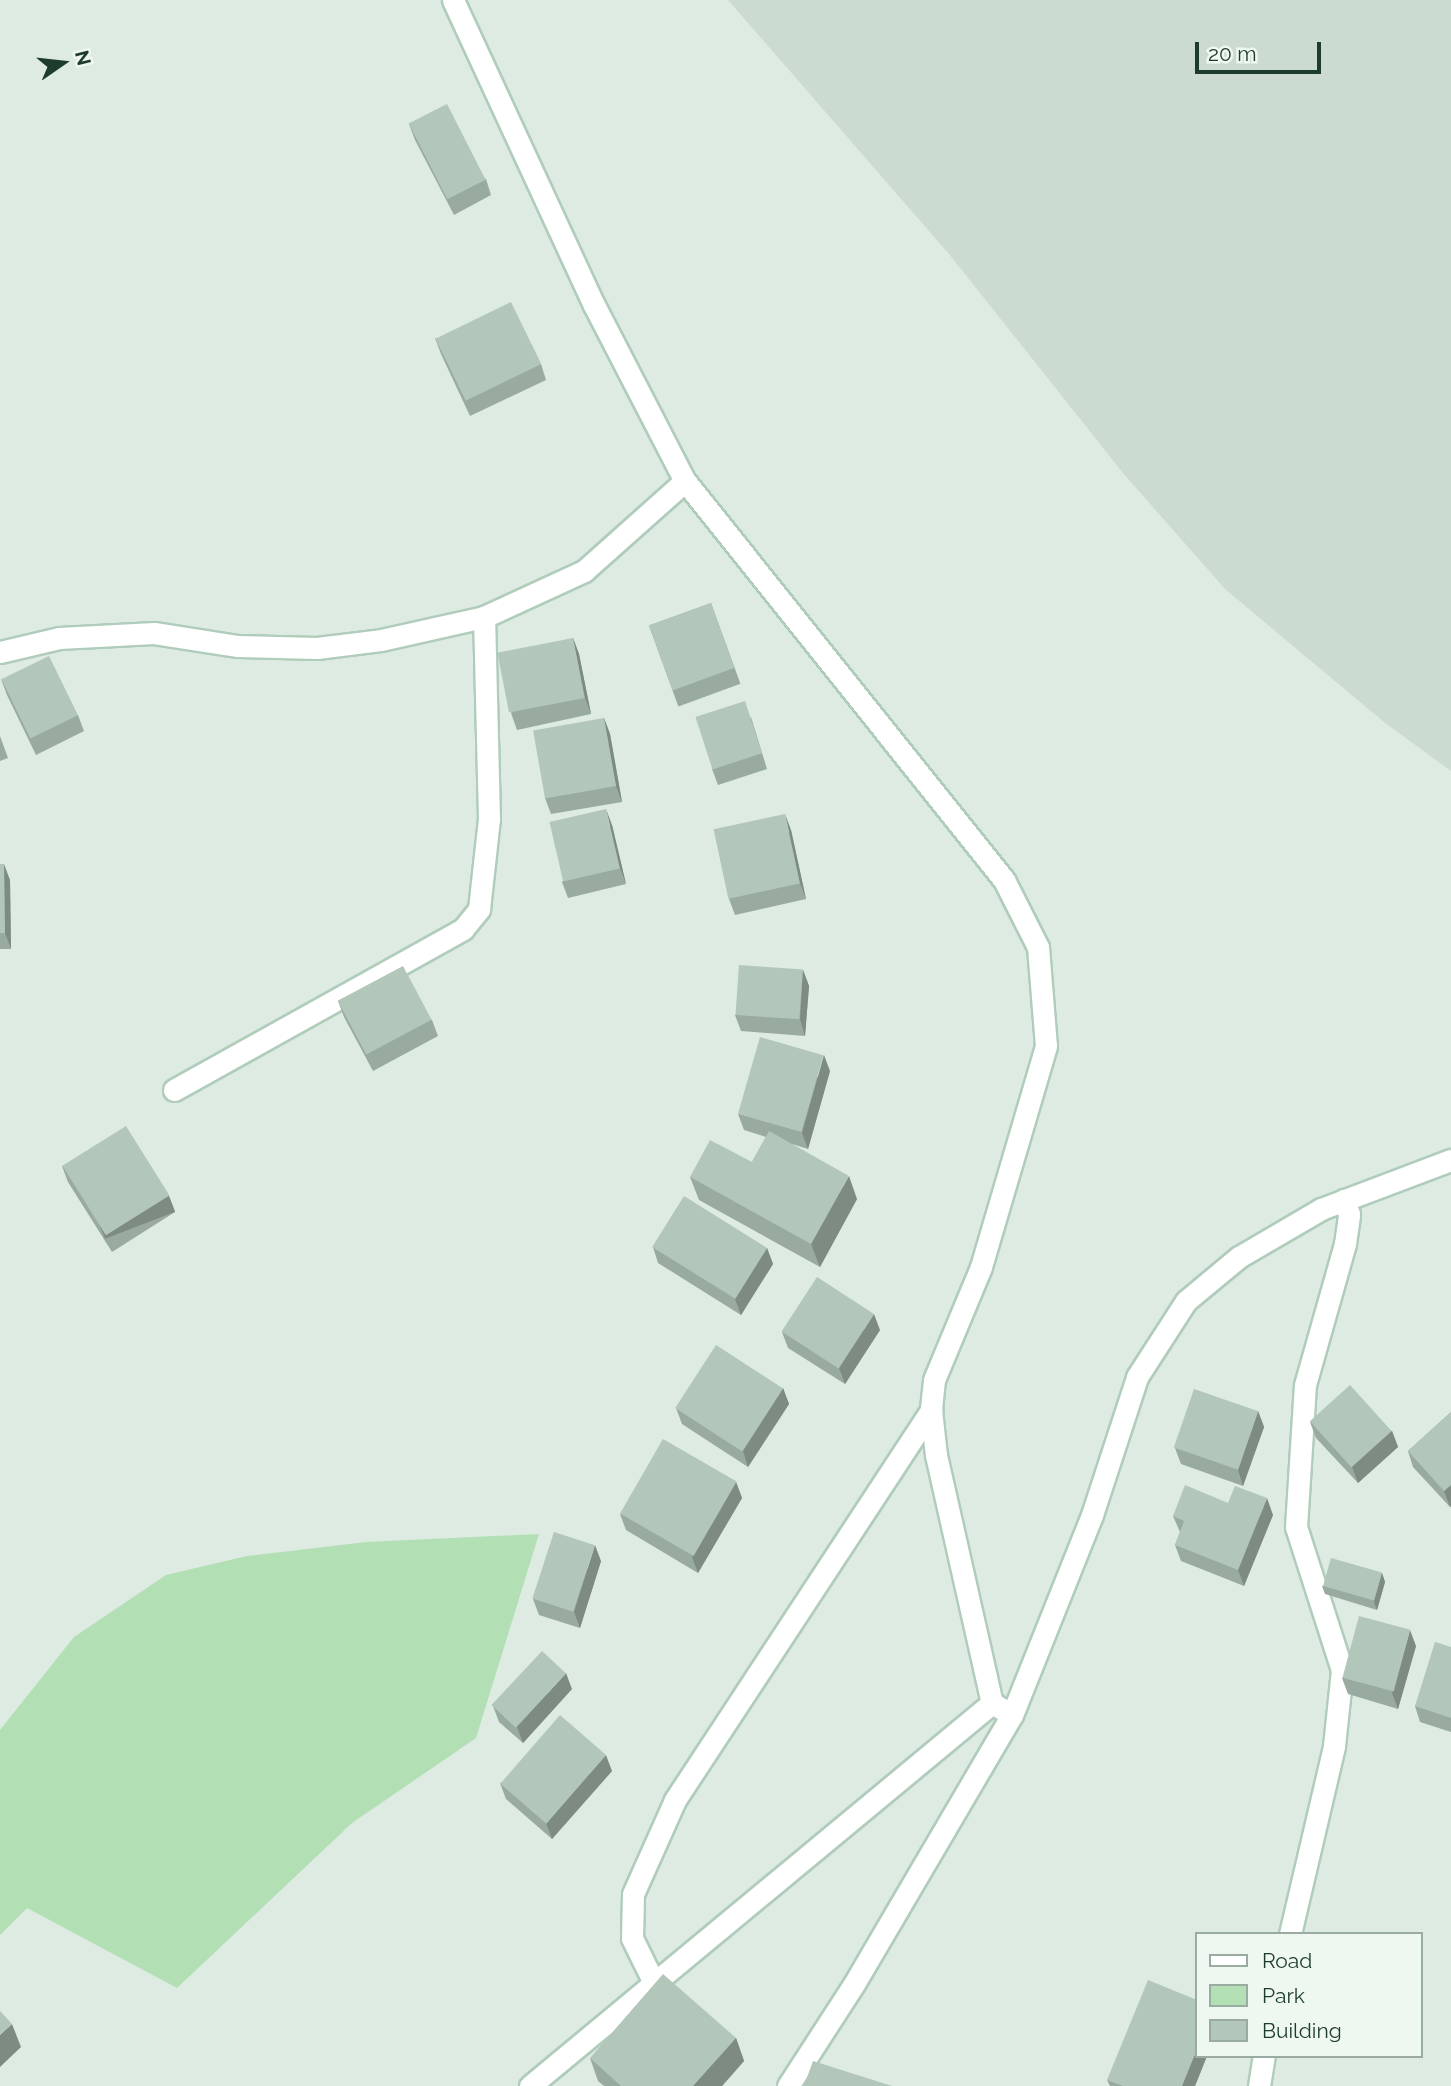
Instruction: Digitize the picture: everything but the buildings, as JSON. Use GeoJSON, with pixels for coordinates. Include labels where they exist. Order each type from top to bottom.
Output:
{"type":"FeatureCollection","features":[{"type":"Feature","properties":{"kind":"street"},"geometry":{"type":"LineString","coordinates":[[453,0],[594,305],[685,481],[1004,880],[1038,947],[1046,1046],[981,1267],[934,1381],[931,1410],[936,1455],[992,1703],[1012,1715]]}},
{"type":"Feature","properties":{"kind":"street"},"geometry":{"type":"LineString","coordinates":[[0,652],[59,638],[154,633],[238,646],[317,648],[380,640],[484,617],[584,571],[685,481]]}},
{"type":"Feature","properties":{"kind":"street"},"geometry":{"type":"LineString","coordinates":[[174,1090],[463,929],[480,909],[489,819],[484,617]]}},
{"type":"Feature","properties":{"kind":"street"},"geometry":{"type":"LineString","coordinates":[[788,2086],[854,1984],[1012,1715],[1093,1515],[1137,1377],[1186,1301],[1239,1257],[1344,1200],[1451,1160]]}},
{"type":"Feature","properties":{"kind":"street"},"geometry":{"type":"LineString","coordinates":[[1290,1932],[1334,1746],[1342,1670],[1296,1527],[1305,1385],[1345,1244],[1349,1214],[1344,1200]]}},
{"type":"Feature","properties":{"kind":"street"},"geometry":{"type":"LineString","coordinates":[[655,1985],[632,1938],[633,1894],[676,1800],[931,1410]]}},
{"type":"Feature","properties":{"kind":"street"},"geometry":{"type":"LineString","coordinates":[[530,2086],[992,1703]]}},
{"type":"Feature","properties":{"kind":"street"},"geometry":{"type":"LineString","coordinates":[[1259,2086],[1264,2058]]}},
{"type":"Feature","properties":{"kind":"shaded area"},"geometry":{"type":"Polygon","coordinates":[[[728,0],[1451,0],[1451,771],[1384,722],[1225,589],[1123,473],[949,254],[728,0]]]}},
{"type":"Feature","properties":{"kind":"green space"},"geometry":{"type":"Polygon","coordinates":[[[539,1534],[476,1738],[352,1823],[177,1988],[27,1908],[0,1935],[0,1730],[74,1637],[166,1575],[247,1556],[366,1542],[539,1534]]]}}]}
